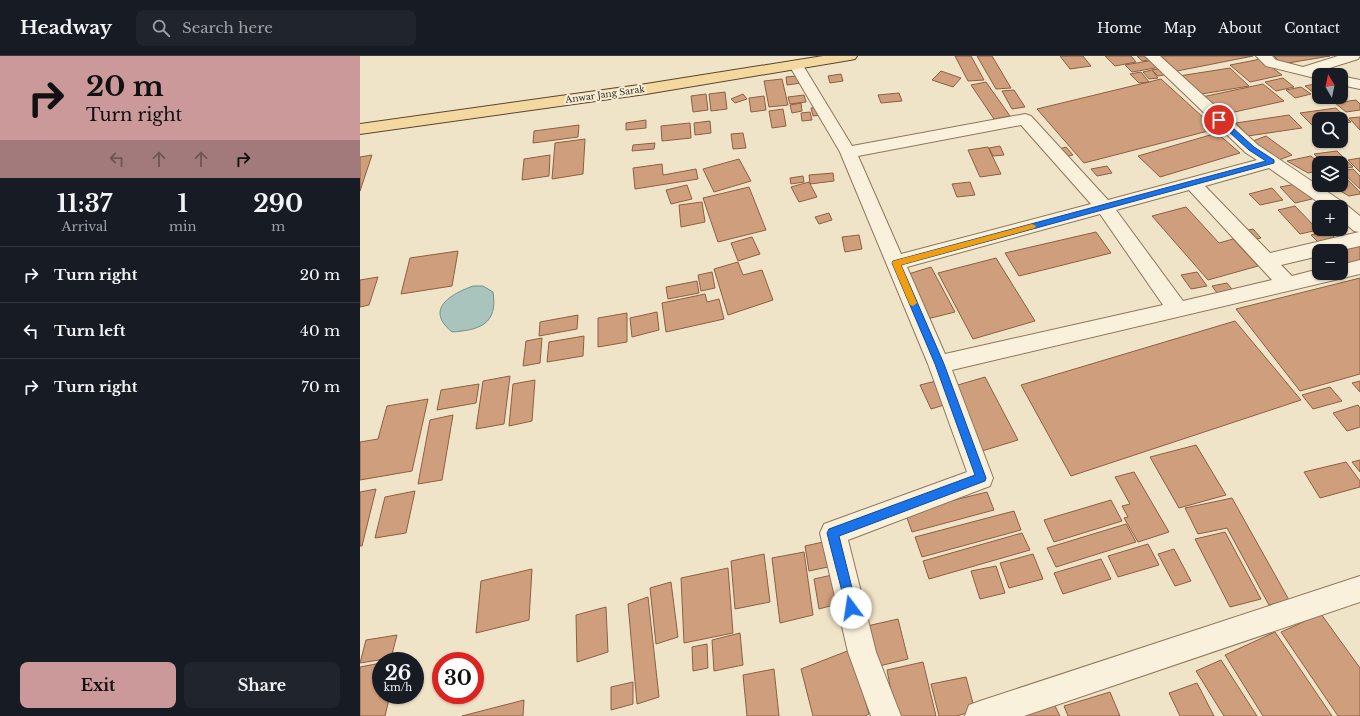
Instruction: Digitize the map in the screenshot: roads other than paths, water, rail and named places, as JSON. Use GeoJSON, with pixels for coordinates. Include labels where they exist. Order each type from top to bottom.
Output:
{"type":"FeatureCollection","features":[{"type":"Feature","properties":{"kind":"main road","name":"Anwar Jang Sarak"},"geometry":{"type":"LineString","coordinates":[[360,129],[646,88],[850,56]]}},
{"type":"Feature","properties":{"kind":"street"},"geometry":{"type":"LineString","coordinates":[[1152,56],[1252,148],[1328,200]]}},
{"type":"Feature","properties":{"kind":"street"},"geometry":{"type":"LineString","coordinates":[[1263,56],[1271,63],[1312,73]]}},
{"type":"Feature","properties":{"kind":"street"},"geometry":{"type":"LineString","coordinates":[[1304,71],[1353,56]]}},
{"type":"Feature","properties":{"kind":"street"},"geometry":{"type":"LineString","coordinates":[[796,64],[848,152],[940,364],[981,478],[833,533],[862,652],[886,716]]}},
{"type":"Feature","properties":{"kind":"street"},"geometry":{"type":"LineString","coordinates":[[1348,82],[1360,85]]}},
{"type":"Feature","properties":{"kind":"street"},"geometry":{"type":"LineString","coordinates":[[848,152],[1025,119],[1104,207],[1178,310]]}},
{"type":"Feature","properties":{"kind":"street"},"geometry":{"type":"LineString","coordinates":[[896,263],[1271,162]]}},
{"type":"Feature","properties":{"kind":"street"},"geometry":{"type":"LineString","coordinates":[[1192,183],[1288,284]]}},
{"type":"Feature","properties":{"kind":"street"},"geometry":{"type":"LineString","coordinates":[[1348,216],[1360,226]]}},
{"type":"Feature","properties":{"kind":"street"},"geometry":{"type":"LineString","coordinates":[[1266,261],[1360,239]]}},
{"type":"Feature","properties":{"kind":"street"},"geometry":{"type":"LineString","coordinates":[[1348,270],[1360,267]]}},
{"type":"Feature","properties":{"kind":"street"},"geometry":{"type":"LineString","coordinates":[[940,364],[1312,278]]}},
{"type":"Feature","properties":{"kind":"street"},"geometry":{"type":"LineString","coordinates":[[980,716],[1360,589]]}},
{"type":"Feature","properties":{"kind":"water"},"geometry":{"type":"Polygon","coordinates":[[[473,286],[483,286],[493,292],[494,303],[490,318],[479,327],[452,332],[444,324],[440,316],[441,309],[449,298],[456,293],[473,286]]]}}]}
